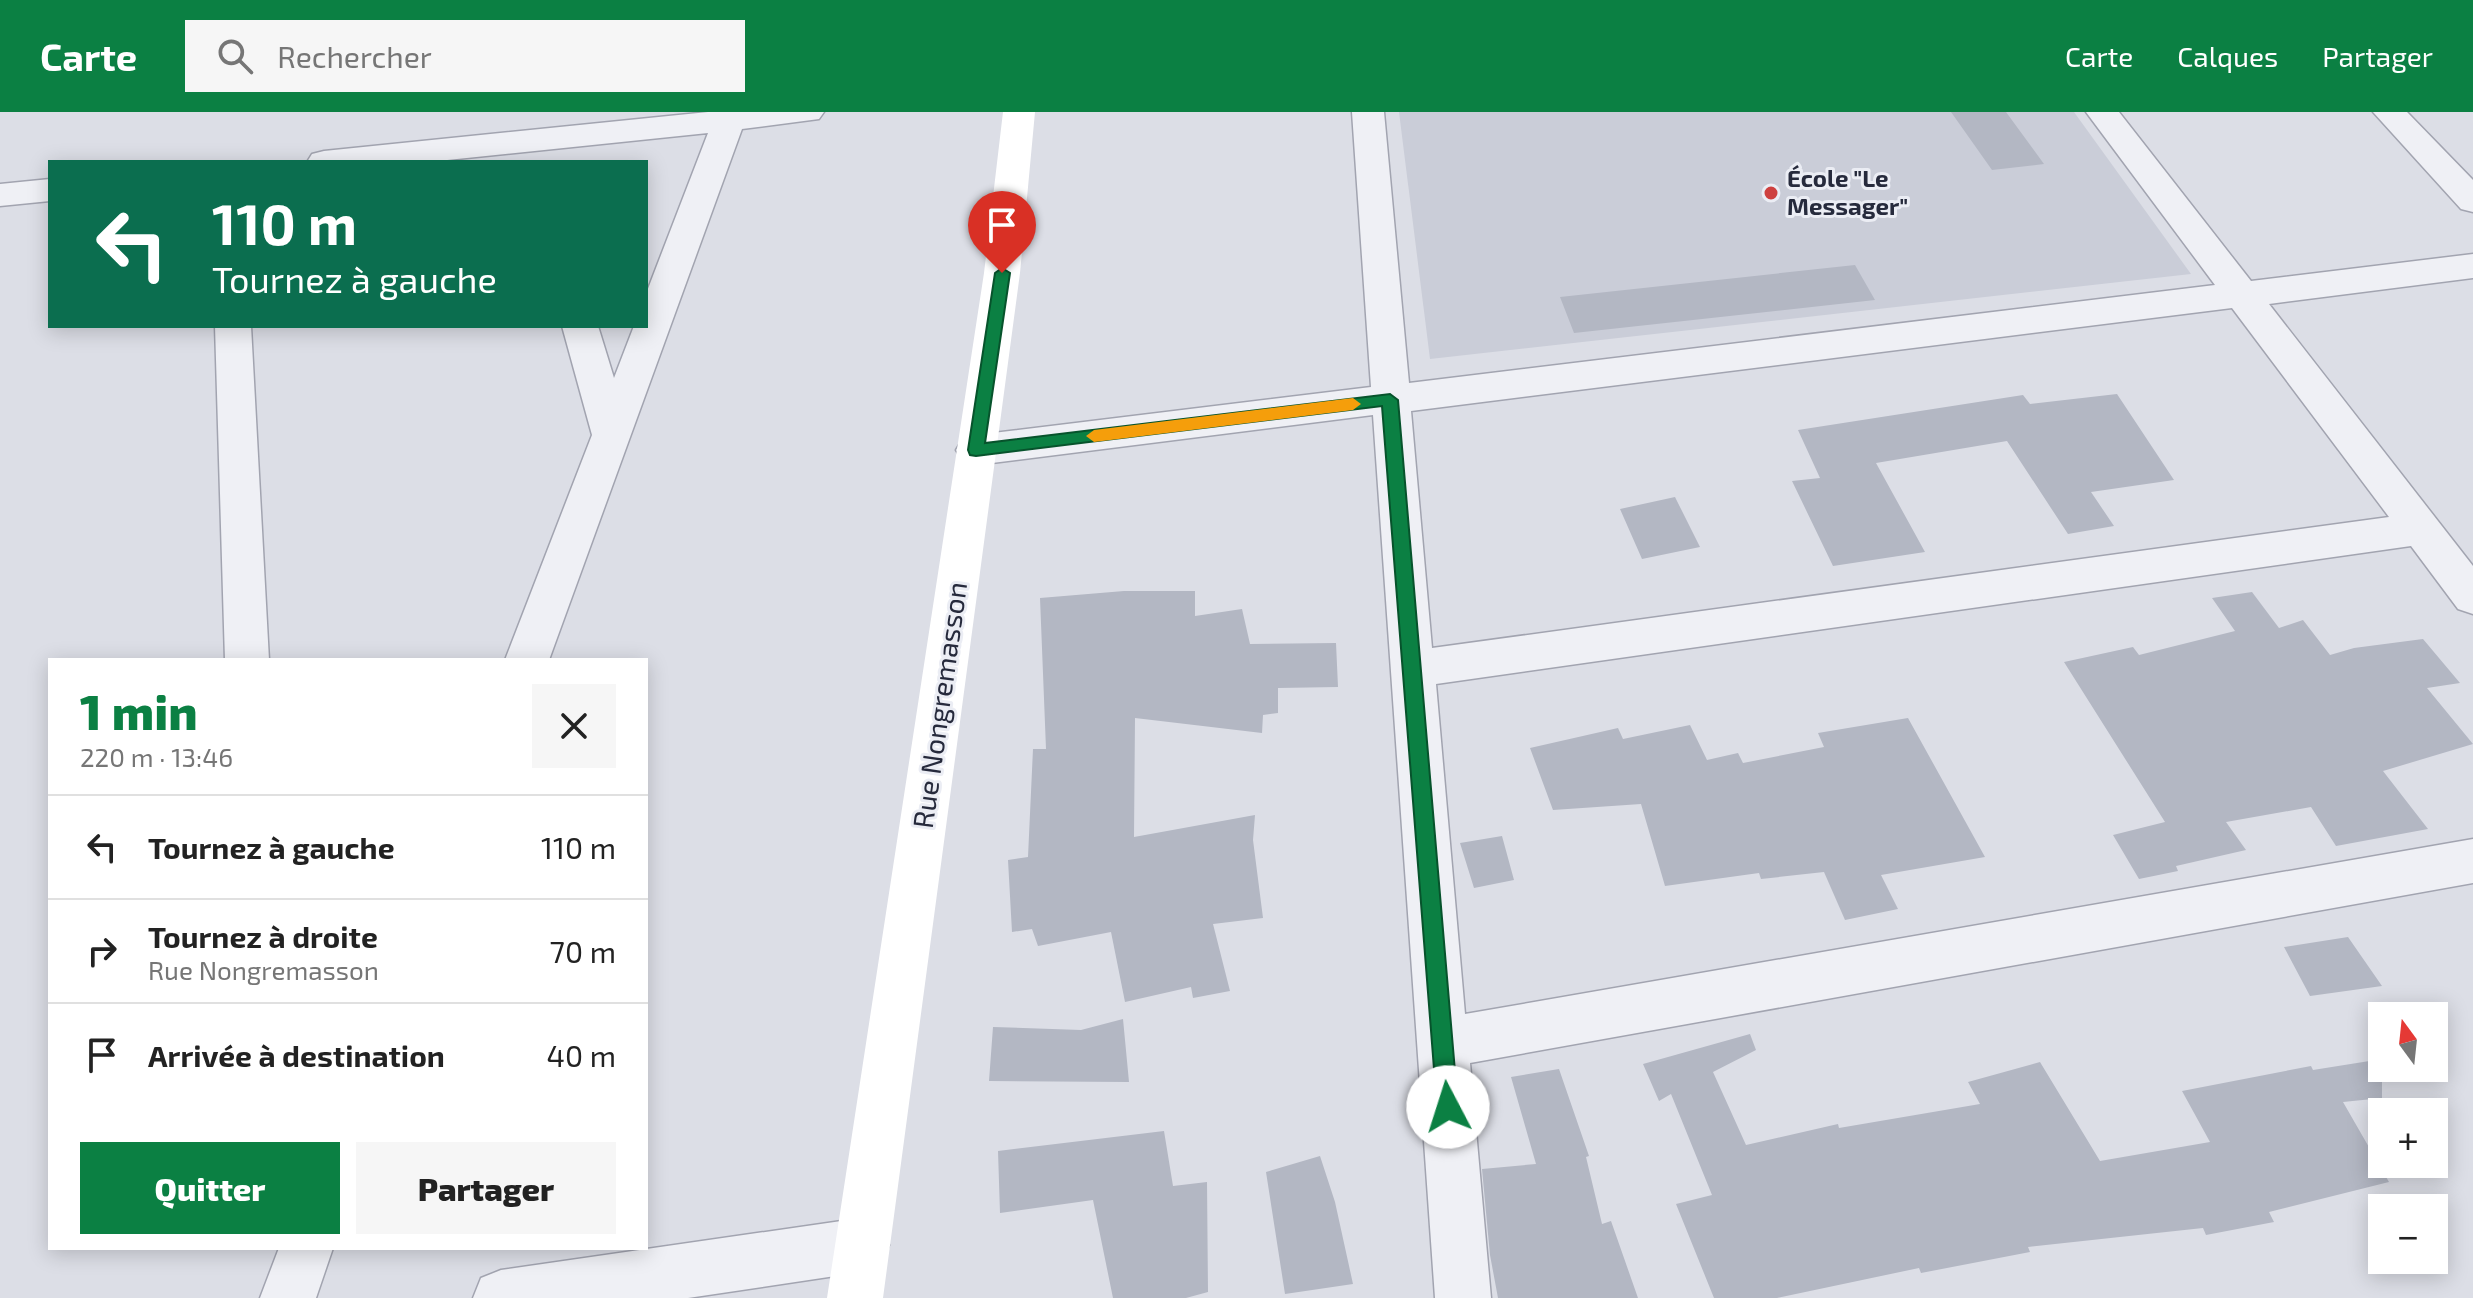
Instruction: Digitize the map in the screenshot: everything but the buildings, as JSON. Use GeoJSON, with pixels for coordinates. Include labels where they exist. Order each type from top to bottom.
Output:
{"type":"FeatureCollection","features":[{"type":"Feature","properties":{"kind":"street"},"geometry":{"type":"LineString","coordinates":[[365,160],[530,152],[729,120],[808,112]]}},
{"type":"Feature","properties":{"kind":"street","name":"Rue Nongremasson"},"geometry":{"type":"LineString","coordinates":[[855,1298],[1002,273],[1019,112]]}},
{"type":"Feature","properties":{"kind":"street"},"geometry":{"type":"LineString","coordinates":[[1368,112],[1463,1298]]}},
{"type":"Feature","properties":{"kind":"street"},"geometry":{"type":"LineString","coordinates":[[2102,112],[2473,597]]}},
{"type":"Feature","properties":{"kind":"street"},"geometry":{"type":"LineString","coordinates":[[2389,112],[2473,201]]}},
{"type":"Feature","properties":{"kind":"street"},"geometry":{"type":"LineString","coordinates":[[528,658],[729,120]]}},
{"type":"Feature","properties":{"kind":"street"},"geometry":{"type":"LineString","coordinates":[[0,195],[48,190]]}},
{"type":"Feature","properties":{"kind":"street"},"geometry":{"type":"LineString","coordinates":[[976,450],[2473,266]]}},
{"type":"Feature","properties":{"kind":"street"},"geometry":{"type":"LineString","coordinates":[[233,328],[247,658]]}},
{"type":"Feature","properties":{"kind":"street"},"geometry":{"type":"LineString","coordinates":[[581,328],[611,435]]}},
{"type":"Feature","properties":{"kind":"street"},"geometry":{"type":"LineString","coordinates":[[1412,669],[2421,529]]}},
{"type":"Feature","properties":{"kind":"street"},"geometry":{"type":"LineString","coordinates":[[1442,1043],[2473,861]]}},
{"type":"Feature","properties":{"kind":"street"},"geometry":{"type":"LineString","coordinates":[[501,1298],[862,1245]]}},
{"type":"Feature","properties":{"kind":"shaded area","name":"École \"Le Messager\""},"geometry":{"type":"Polygon","coordinates":[[[1399,112],[2074,112],[2191,274],[1430,359],[1399,112]]]}},
{"type":"Feature","properties":{"kind":"slow traffic"},"geometry":{"type":"LineString","coordinates":[[1094,436],[1353,404]]}},
{"type":"Feature","properties":{"kind":"place","name":"École \"Le Messager\""},"geometry":{"type":"Point","coordinates":[1771,193]}},
{"type":"Feature","properties":{"kind":"route"},"geometry":{"type":"LineString","coordinates":[[1002,273],[976,450],[1390,400],[1448,1107]]}}]}
